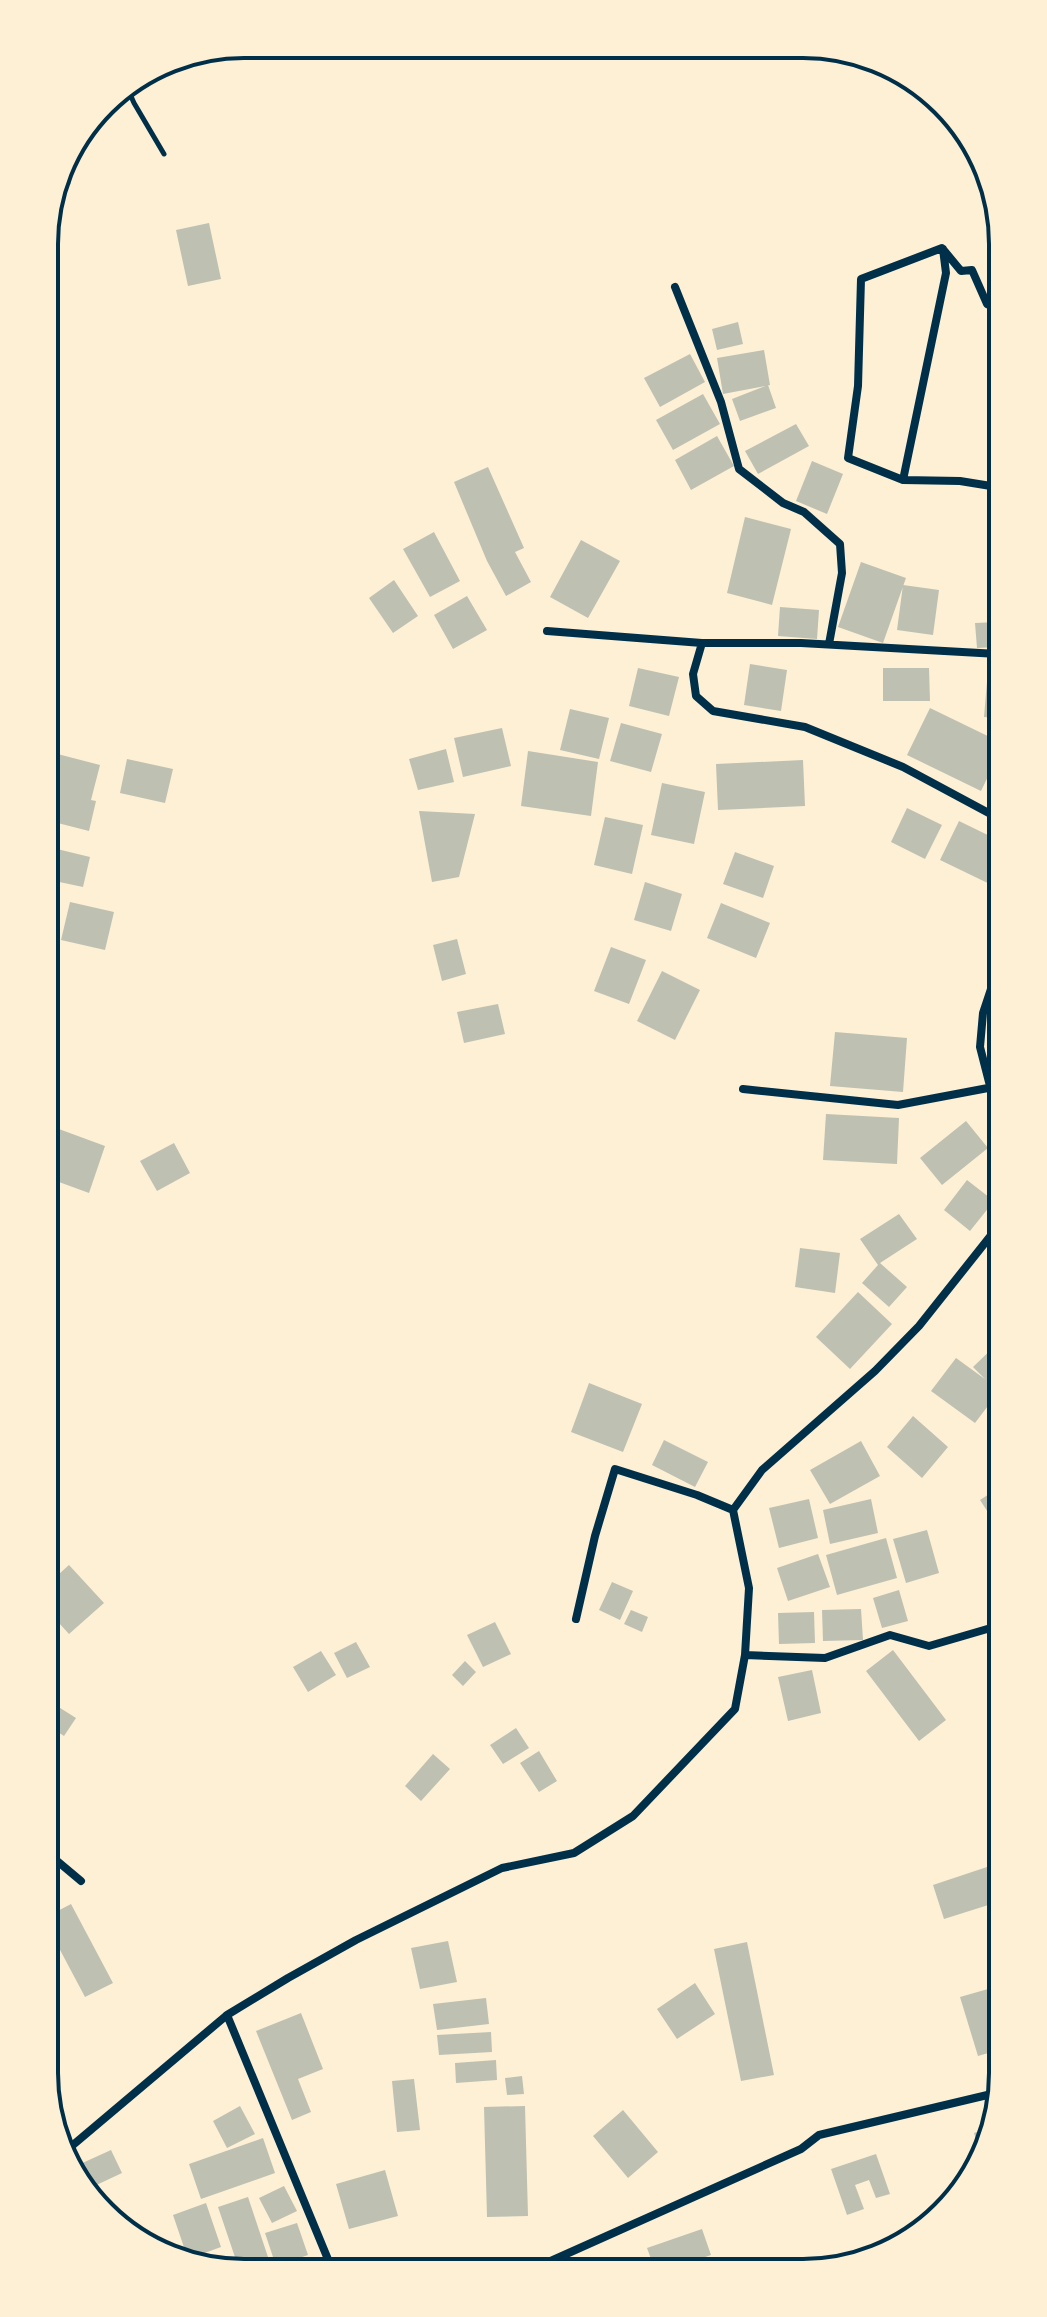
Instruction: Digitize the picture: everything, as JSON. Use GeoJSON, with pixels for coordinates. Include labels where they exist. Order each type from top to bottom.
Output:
{"type":"FeatureCollection","features":[{"type":"Feature","properties":{"kind":"street"},"geometry":{"type":"LineString","coordinates":[[942,248],[961,271],[972,270],[989,305]]}},
{"type":"Feature","properties":{"kind":"street"},"geometry":{"type":"LineString","coordinates":[[903,480],[946,273],[942,248]]}},
{"type":"Feature","properties":{"kind":"street"},"geometry":{"type":"LineString","coordinates":[[942,248],[861,279],[858,386],[848,458],[903,480],[960,481],[989,486]]}},
{"type":"Feature","properties":{"kind":"street"},"geometry":{"type":"LineString","coordinates":[[675,287],[721,402],[739,469],[783,503],[804,512],[840,544],[842,573],[829,644]]}},
{"type":"Feature","properties":{"kind":"street"},"geometry":{"type":"LineString","coordinates":[[547,631],[702,643],[829,644],[989,653]]}},
{"type":"Feature","properties":{"kind":"street"},"geometry":{"type":"LineString","coordinates":[[702,643],[693,674],[696,696],[713,711],[805,727],[903,767],[989,813]]}},
{"type":"Feature","properties":{"kind":"street"},"geometry":{"type":"LineString","coordinates":[[989,995],[983,1013],[980,1047],[989,1091]]}},
{"type":"Feature","properties":{"kind":"street"},"geometry":{"type":"LineString","coordinates":[[743,1089],[898,1105],[988,1088]]}},
{"type":"Feature","properties":{"kind":"street"},"geometry":{"type":"LineString","coordinates":[[73,2145],[227,2015],[356,1940],[502,1868],[574,1853],[633,1816],[735,1709],[745,1655],[749,1588],[733,1510],[762,1470],[875,1371],[919,1326],[989,1238]]}},
{"type":"Feature","properties":{"kind":"street"},"geometry":{"type":"LineString","coordinates":[[576,1619],[595,1536],[615,1469],[733,1510]]}},
{"type":"Feature","properties":{"kind":"street"},"geometry":{"type":"LineString","coordinates":[[745,1655],[825,1658],[890,1635],[929,1646],[989,1628]]}},
{"type":"Feature","properties":{"kind":"street"},"geometry":{"type":"LineString","coordinates":[[58,1862],[81,1881]]}},
{"type":"Feature","properties":{"kind":"street"},"geometry":{"type":"LineString","coordinates":[[227,2015],[328,2259]]}},
{"type":"Feature","properties":{"kind":"street"},"geometry":{"type":"LineString","coordinates":[[555,2259],[801,2149],[819,2135],[987,2095]]}},
{"type":"Feature","properties":{"kind":"path"},"geometry":{"type":"LineString","coordinates":[[131,96],[164,154]]}},
{"type":"Feature","properties":{"kind":"building"},"geometry":{"type":"Polygon","coordinates":[[[209,223],[221,279],[188,286],[176,230],[209,223]]]}},
{"type":"Feature","properties":{"kind":"building"},"geometry":{"type":"Polygon","coordinates":[[[738,322],[743,344],[717,350],[712,329],[738,322]]]}},
{"type":"Feature","properties":{"kind":"building"},"geometry":{"type":"Polygon","coordinates":[[[764,350],[770,385],[723,394],[717,358],[764,350]]]}},
{"type":"Feature","properties":{"kind":"building"},"geometry":{"type":"Polygon","coordinates":[[[690,354],[705,382],[660,407],[644,378],[690,354]]]}},
{"type":"Feature","properties":{"kind":"building"},"geometry":{"type":"Polygon","coordinates":[[[768,385],[776,408],[740,421],[732,399],[768,385]]]}},
{"type":"Feature","properties":{"kind":"building"},"geometry":{"type":"Polygon","coordinates":[[[703,394],[720,424],[673,450],[656,420],[703,394]]]}},
{"type":"Feature","properties":{"kind":"building"},"geometry":{"type":"Polygon","coordinates":[[[796,424],[809,446],[758,474],[745,451],[796,424]]]}},
{"type":"Feature","properties":{"kind":"building"},"geometry":{"type":"Polygon","coordinates":[[[717,436],[734,466],[691,490],[675,460],[717,436]]]}},
{"type":"Feature","properties":{"kind":"building"},"geometry":{"type":"Polygon","coordinates":[[[812,461],[843,474],[827,514],[796,501],[812,461]]]}},
{"type":"Feature","properties":{"kind":"building"},"geometry":{"type":"Polygon","coordinates":[[[488,467],[524,548],[515,552],[531,582],[506,596],[487,561],[454,482],[488,467]]]}},
{"type":"Feature","properties":{"kind":"building"},"geometry":{"type":"Polygon","coordinates":[[[745,517],[791,529],[772,605],[727,593],[745,517]]]}},
{"type":"Feature","properties":{"kind":"building"},"geometry":{"type":"Polygon","coordinates":[[[434,532],[460,581],[430,597],[403,549],[434,532]]]}},
{"type":"Feature","properties":{"kind":"building"},"geometry":{"type":"Polygon","coordinates":[[[581,540],[620,561],[588,618],[550,597],[581,540]]]}},
{"type":"Feature","properties":{"kind":"building"},"geometry":{"type":"Polygon","coordinates":[[[861,562],[906,578],[883,643],[838,627],[861,562]]]}},
{"type":"Feature","properties":{"kind":"building"},"geometry":{"type":"Polygon","coordinates":[[[394,580],[418,616],[393,633],[369,598],[394,580]]]}},
{"type":"Feature","properties":{"kind":"building"},"geometry":{"type":"Polygon","coordinates":[[[903,585],[939,590],[933,635],[897,630],[903,585]]]}},
{"type":"Feature","properties":{"kind":"building"},"geometry":{"type":"Polygon","coordinates":[[[467,596],[487,630],[453,649],[434,615],[467,596]]]}},
{"type":"Feature","properties":{"kind":"building"},"geometry":{"type":"Polygon","coordinates":[[[780,607],[819,610],[817,639],[778,636],[780,607]]]}},
{"type":"Feature","properties":{"kind":"building"},"geometry":{"type":"Polygon","coordinates":[[[989,622],[989,647],[977,648],[975,623],[989,622]]]}},
{"type":"Feature","properties":{"kind":"building"},"geometry":{"type":"Polygon","coordinates":[[[750,664],[787,670],[781,711],[744,705],[750,664]]]}},
{"type":"Feature","properties":{"kind":"building"},"geometry":{"type":"Polygon","coordinates":[[[638,668],[679,677],[669,716],[629,706],[638,668]]]}},
{"type":"Feature","properties":{"kind":"building"},"geometry":{"type":"Polygon","coordinates":[[[883,668],[929,668],[930,701],[883,701],[883,668]]]}},
{"type":"Feature","properties":{"kind":"building"},"geometry":{"type":"Polygon","coordinates":[[[988,670],[989,717],[984,717],[988,670]]]}},
{"type":"Feature","properties":{"kind":"building"},"geometry":{"type":"Polygon","coordinates":[[[930,708],[989,737],[989,775],[981,791],[907,755],[930,708]]]}},
{"type":"Feature","properties":{"kind":"building"},"geometry":{"type":"Polygon","coordinates":[[[570,709],[609,718],[599,759],[560,750],[570,709]]]}},
{"type":"Feature","properties":{"kind":"building"},"geometry":{"type":"Polygon","coordinates":[[[621,723],[662,734],[651,772],[610,761],[621,723]]]}},
{"type":"Feature","properties":{"kind":"building"},"geometry":{"type":"Polygon","coordinates":[[[502,728],[511,766],[463,777],[454,738],[502,728]]]}},
{"type":"Feature","properties":{"kind":"building"},"geometry":{"type":"Polygon","coordinates":[[[446,749],[454,782],[418,790],[409,759],[446,749]]]}},
{"type":"Feature","properties":{"kind":"building"},"geometry":{"type":"Polygon","coordinates":[[[528,751],[598,762],[591,816],[521,806],[528,751]]]}},
{"type":"Feature","properties":{"kind":"building"},"geometry":{"type":"Polygon","coordinates":[[[58,754],[100,765],[91,800],[96,801],[89,831],[58,823],[58,754]]]}},
{"type":"Feature","properties":{"kind":"building"},"geometry":{"type":"Polygon","coordinates":[[[127,759],[173,769],[165,803],[120,793],[127,759]]]}},
{"type":"Feature","properties":{"kind":"building"},"geometry":{"type":"Polygon","coordinates":[[[803,760],[805,806],[718,810],[716,764],[803,760]]]}},
{"type":"Feature","properties":{"kind":"building"},"geometry":{"type":"Polygon","coordinates":[[[662,783],[705,792],[694,844],[651,835],[662,783]]]}},
{"type":"Feature","properties":{"kind":"building"},"geometry":{"type":"Polygon","coordinates":[[[907,808],[942,825],[925,859],[891,842],[907,808]]]}},
{"type":"Feature","properties":{"kind":"building"},"geometry":{"type":"Polygon","coordinates":[[[419,811],[475,814],[459,877],[432,882],[419,811]]]}},
{"type":"Feature","properties":{"kind":"building"},"geometry":{"type":"Polygon","coordinates":[[[605,817],[643,825],[632,874],[594,865],[605,817]]]}},
{"type":"Feature","properties":{"kind":"building"},"geometry":{"type":"Polygon","coordinates":[[[959,821],[989,836],[989,884],[940,860],[959,821]]]}},
{"type":"Feature","properties":{"kind":"building"},"geometry":{"type":"Polygon","coordinates":[[[58,849],[90,857],[83,887],[58,882],[58,849]]]}},
{"type":"Feature","properties":{"kind":"building"},"geometry":{"type":"Polygon","coordinates":[[[735,852],[774,866],[763,898],[723,884],[735,852]]]}},
{"type":"Feature","properties":{"kind":"building"},"geometry":{"type":"Polygon","coordinates":[[[645,882],[682,894],[671,931],[634,920],[645,882]]]}},
{"type":"Feature","properties":{"kind":"building"},"geometry":{"type":"Polygon","coordinates":[[[70,902],[114,912],[105,950],[61,940],[70,902]]]}},
{"type":"Feature","properties":{"kind":"building"},"geometry":{"type":"Polygon","coordinates":[[[721,903],[770,923],[756,958],[707,938],[721,903]]]}},
{"type":"Feature","properties":{"kind":"building"},"geometry":{"type":"Polygon","coordinates":[[[457,939],[466,974],[442,981],[433,945],[457,939]]]}},
{"type":"Feature","properties":{"kind":"building"},"geometry":{"type":"Polygon","coordinates":[[[611,947],[646,960],[629,1004],[594,991],[611,947]]]}},
{"type":"Feature","properties":{"kind":"building"},"geometry":{"type":"Polygon","coordinates":[[[662,971],[700,990],[675,1040],[637,1021],[662,971]]]}},
{"type":"Feature","properties":{"kind":"building"},"geometry":{"type":"Polygon","coordinates":[[[498,1004],[505,1034],[464,1043],[457,1012],[498,1004]]]}},
{"type":"Feature","properties":{"kind":"building"},"geometry":{"type":"Polygon","coordinates":[[[835,1032],[907,1038],[903,1092],[830,1086],[835,1032]]]}},
{"type":"Feature","properties":{"kind":"building"},"geometry":{"type":"Polygon","coordinates":[[[826,1114],[899,1118],[897,1164],[823,1160],[826,1114]]]}},
{"type":"Feature","properties":{"kind":"building"},"geometry":{"type":"Polygon","coordinates":[[[966,1121],[988,1148],[942,1185],[920,1158],[966,1121]]]}},
{"type":"Feature","properties":{"kind":"building"},"geometry":{"type":"Polygon","coordinates":[[[58,1129],[105,1146],[89,1193],[58,1182],[58,1129]]]}},
{"type":"Feature","properties":{"kind":"building"},"geometry":{"type":"Polygon","coordinates":[[[174,1143],[190,1173],[157,1191],[140,1161],[174,1143]]]}},
{"type":"Feature","properties":{"kind":"building"},"geometry":{"type":"Polygon","coordinates":[[[967,1180],[989,1197],[989,1207],[970,1231],[944,1210],[967,1180]]]}},
{"type":"Feature","properties":{"kind":"building"},"geometry":{"type":"Polygon","coordinates":[[[899,1214],[917,1239],[880,1263],[907,1287],[889,1307],[862,1283],[878,1265],[860,1239],[899,1214]]]}},
{"type":"Feature","properties":{"kind":"building"},"geometry":{"type":"Polygon","coordinates":[[[800,1248],[840,1253],[835,1293],[795,1287],[800,1248]]]}},
{"type":"Feature","properties":{"kind":"building"},"geometry":{"type":"Polygon","coordinates":[[[858,1292],[892,1324],[850,1369],[816,1337],[858,1292]]]}},
{"type":"Feature","properties":{"kind":"building"},"geometry":{"type":"Polygon","coordinates":[[[989,1352],[989,1379],[987,1381],[973,1367],[989,1352]]]}},
{"type":"Feature","properties":{"kind":"building"},"geometry":{"type":"Polygon","coordinates":[[[956,1358],[989,1382],[989,1405],[975,1423],[931,1391],[956,1358]]]}},
{"type":"Feature","properties":{"kind":"building"},"geometry":{"type":"Polygon","coordinates":[[[589,1383],[642,1404],[623,1452],[571,1432],[589,1383]]]}},
{"type":"Feature","properties":{"kind":"building"},"geometry":{"type":"Polygon","coordinates":[[[913,1416],[948,1447],[922,1478],[887,1447],[913,1416]]]}},
{"type":"Feature","properties":{"kind":"building"},"geometry":{"type":"Polygon","coordinates":[[[664,1440],[708,1462],[695,1487],[652,1465],[664,1440]]]}},
{"type":"Feature","properties":{"kind":"building"},"geometry":{"type":"Polygon","coordinates":[[[861,1441],[880,1476],[830,1504],[810,1470],[861,1441]]]}},
{"type":"Feature","properties":{"kind":"building"},"geometry":{"type":"Polygon","coordinates":[[[989,1494],[989,1514],[980,1500],[989,1494]]]}},
{"type":"Feature","properties":{"kind":"building"},"geometry":{"type":"Polygon","coordinates":[[[809,1499],[818,1538],[779,1548],[769,1508],[809,1499]]]}},
{"type":"Feature","properties":{"kind":"building"},"geometry":{"type":"Polygon","coordinates":[[[871,1499],[878,1533],[830,1544],[823,1510],[871,1499]]]}},
{"type":"Feature","properties":{"kind":"building"},"geometry":{"type":"Polygon","coordinates":[[[927,1530],[939,1573],[906,1583],[893,1539],[927,1530]]]}},
{"type":"Feature","properties":{"kind":"building"},"geometry":{"type":"Polygon","coordinates":[[[886,1538],[897,1578],[837,1595],[826,1555],[886,1538]]]}},
{"type":"Feature","properties":{"kind":"building"},"geometry":{"type":"Polygon","coordinates":[[[818,1554],[830,1587],[788,1601],[777,1568],[818,1554]]]}},
{"type":"Feature","properties":{"kind":"building"},"geometry":{"type":"Polygon","coordinates":[[[69,1565],[104,1603],[69,1634],[58,1622],[58,1575],[69,1565]]]}},
{"type":"Feature","properties":{"kind":"building"},"geometry":{"type":"Polygon","coordinates":[[[612,1582],[633,1591],[620,1620],[599,1610],[612,1582]]]}},
{"type":"Feature","properties":{"kind":"building"},"geometry":{"type":"Polygon","coordinates":[[[899,1590],[908,1621],[882,1628],[873,1598],[899,1590]]]}},
{"type":"Feature","properties":{"kind":"building"},"geometry":{"type":"Polygon","coordinates":[[[861,1609],[863,1640],[823,1641],[822,1610],[861,1609]]]}},
{"type":"Feature","properties":{"kind":"building"},"geometry":{"type":"Polygon","coordinates":[[[631,1610],[648,1617],[642,1632],[624,1624],[631,1610]]]}},
{"type":"Feature","properties":{"kind":"building"},"geometry":{"type":"Polygon","coordinates":[[[814,1612],[815,1643],[779,1644],[778,1613],[814,1612]]]}},
{"type":"Feature","properties":{"kind":"building"},"geometry":{"type":"Polygon","coordinates":[[[495,1622],[511,1654],[483,1667],[467,1635],[495,1622]]]}},
{"type":"Feature","properties":{"kind":"building"},"geometry":{"type":"Polygon","coordinates":[[[356,1642],[370,1667],[347,1678],[334,1653],[356,1642]]]}},
{"type":"Feature","properties":{"kind":"building"},"geometry":{"type":"Polygon","coordinates":[[[893,1650],[946,1720],[919,1741],[866,1671],[893,1650]]]}},
{"type":"Feature","properties":{"kind":"building"},"geometry":{"type":"Polygon","coordinates":[[[321,1651],[336,1675],[308,1692],[293,1667],[321,1651]]]}},
{"type":"Feature","properties":{"kind":"building"},"geometry":{"type":"Polygon","coordinates":[[[465,1661],[476,1672],[463,1686],[452,1675],[465,1661]]]}},
{"type":"Feature","properties":{"kind":"building"},"geometry":{"type":"Polygon","coordinates":[[[812,1670],[821,1713],[788,1721],[778,1677],[812,1670]]]}},
{"type":"Feature","properties":{"kind":"building"},"geometry":{"type":"Polygon","coordinates":[[[58,1707],[76,1718],[64,1736],[58,1732],[58,1707]]]}},
{"type":"Feature","properties":{"kind":"building"},"geometry":{"type":"Polygon","coordinates":[[[516,1728],[529,1748],[503,1764],[490,1745],[516,1728]]]}},
{"type":"Feature","properties":{"kind":"building"},"geometry":{"type":"Polygon","coordinates":[[[539,1751],[557,1781],[539,1792],[520,1763],[539,1751]]]}},
{"type":"Feature","properties":{"kind":"building"},"geometry":{"type":"Polygon","coordinates":[[[433,1754],[450,1769],[421,1801],[405,1786],[433,1754]]]}},
{"type":"Feature","properties":{"kind":"building"},"geometry":{"type":"Polygon","coordinates":[[[989,1866],[989,1905],[944,1919],[933,1885],[989,1866]]]}},
{"type":"Feature","properties":{"kind":"building"},"geometry":{"type":"Polygon","coordinates":[[[71,1904],[113,1983],[85,1997],[58,1946],[58,1911],[71,1904]]]}},
{"type":"Feature","properties":{"kind":"building"},"geometry":{"type":"Polygon","coordinates":[[[448,1941],[457,1982],[420,1989],[411,1948],[448,1941]]]}},
{"type":"Feature","properties":{"kind":"building"},"geometry":{"type":"Polygon","coordinates":[[[747,1942],[774,2075],[741,2081],[714,1949],[747,1942]]]}},
{"type":"Feature","properties":{"kind":"building"},"geometry":{"type":"Polygon","coordinates":[[[695,1983],[715,2014],[677,2039],[657,2009],[695,1983]]]}},
{"type":"Feature","properties":{"kind":"building"},"geometry":{"type":"Polygon","coordinates":[[[989,1989],[989,2053],[978,2056],[960,1997],[989,1989]]]}},
{"type":"Feature","properties":{"kind":"building"},"geometry":{"type":"Polygon","coordinates":[[[486,1998],[489,2024],[437,2030],[433,2004],[486,1998]]]}},
{"type":"Feature","properties":{"kind":"building"},"geometry":{"type":"Polygon","coordinates":[[[301,2013],[323,2069],[298,2079],[311,2112],[292,2120],[256,2031],[301,2013]]]}},
{"type":"Feature","properties":{"kind":"building"},"geometry":{"type":"Polygon","coordinates":[[[491,2032],[492,2052],[439,2055],[437,2035],[491,2032]]]}},
{"type":"Feature","properties":{"kind":"building"},"geometry":{"type":"Polygon","coordinates":[[[496,2060],[497,2080],[456,2083],[455,2063],[496,2060]]]}},
{"type":"Feature","properties":{"kind":"building"},"geometry":{"type":"Polygon","coordinates":[[[522,2076],[524,2094],[507,2095],[505,2078],[522,2076]]]}},
{"type":"Feature","properties":{"kind":"building"},"geometry":{"type":"Polygon","coordinates":[[[414,2079],[420,2130],[397,2132],[392,2081],[414,2079]]]}},
{"type":"Feature","properties":{"kind":"building"},"geometry":{"type":"Polygon","coordinates":[[[240,2106],[255,2134],[227,2148],[213,2121],[240,2106]]]}},
{"type":"Feature","properties":{"kind":"building"},"geometry":{"type":"Polygon","coordinates":[[[525,2106],[528,2216],[487,2217],[484,2107],[525,2106]]]}},
{"type":"Feature","properties":{"kind":"building"},"geometry":{"type":"Polygon","coordinates":[[[623,2110],[658,2152],[628,2178],[593,2136],[623,2110]]]}},
{"type":"Feature","properties":{"kind":"building"},"geometry":{"type":"Polygon","coordinates":[[[263,2138],[275,2173],[201,2199],[189,2164],[263,2138]]]}},
{"type":"Feature","properties":{"kind":"building"},"geometry":{"type":"Polygon","coordinates":[[[111,2150],[122,2173],[96,2185],[82,2163],[111,2150]]]}},
{"type":"Feature","properties":{"kind":"building"},"geometry":{"type":"Polygon","coordinates":[[[876,2154],[890,2194],[876,2198],[869,2180],[855,2185],[864,2209],[847,2215],[831,2169],[876,2154]]]}},
{"type":"Feature","properties":{"kind":"building"},"geometry":{"type":"Polygon","coordinates":[[[385,2170],[398,2216],[349,2229],[336,2184],[385,2170]]]}},
{"type":"Feature","properties":{"kind":"building"},"geometry":{"type":"Polygon","coordinates":[[[284,2186],[297,2211],[272,2223],[259,2198],[284,2186]]]}},
{"type":"Feature","properties":{"kind":"building"},"geometry":{"type":"Polygon","coordinates":[[[248,2197],[269,2259],[236,2259],[218,2207],[248,2197]]]}},
{"type":"Feature","properties":{"kind":"building"},"geometry":{"type":"Polygon","coordinates":[[[206,2203],[221,2247],[203,2254],[185,2249],[173,2215],[206,2203]]]}},
{"type":"Feature","properties":{"kind":"building"},"geometry":{"type":"Polygon","coordinates":[[[297,2223],[308,2255],[296,2259],[274,2259],[265,2233],[297,2223]]]}},
{"type":"Feature","properties":{"kind":"building"},"geometry":{"type":"Polygon","coordinates":[[[702,2229],[711,2255],[699,2259],[651,2259],[647,2248],[702,2229]]]}}]}
